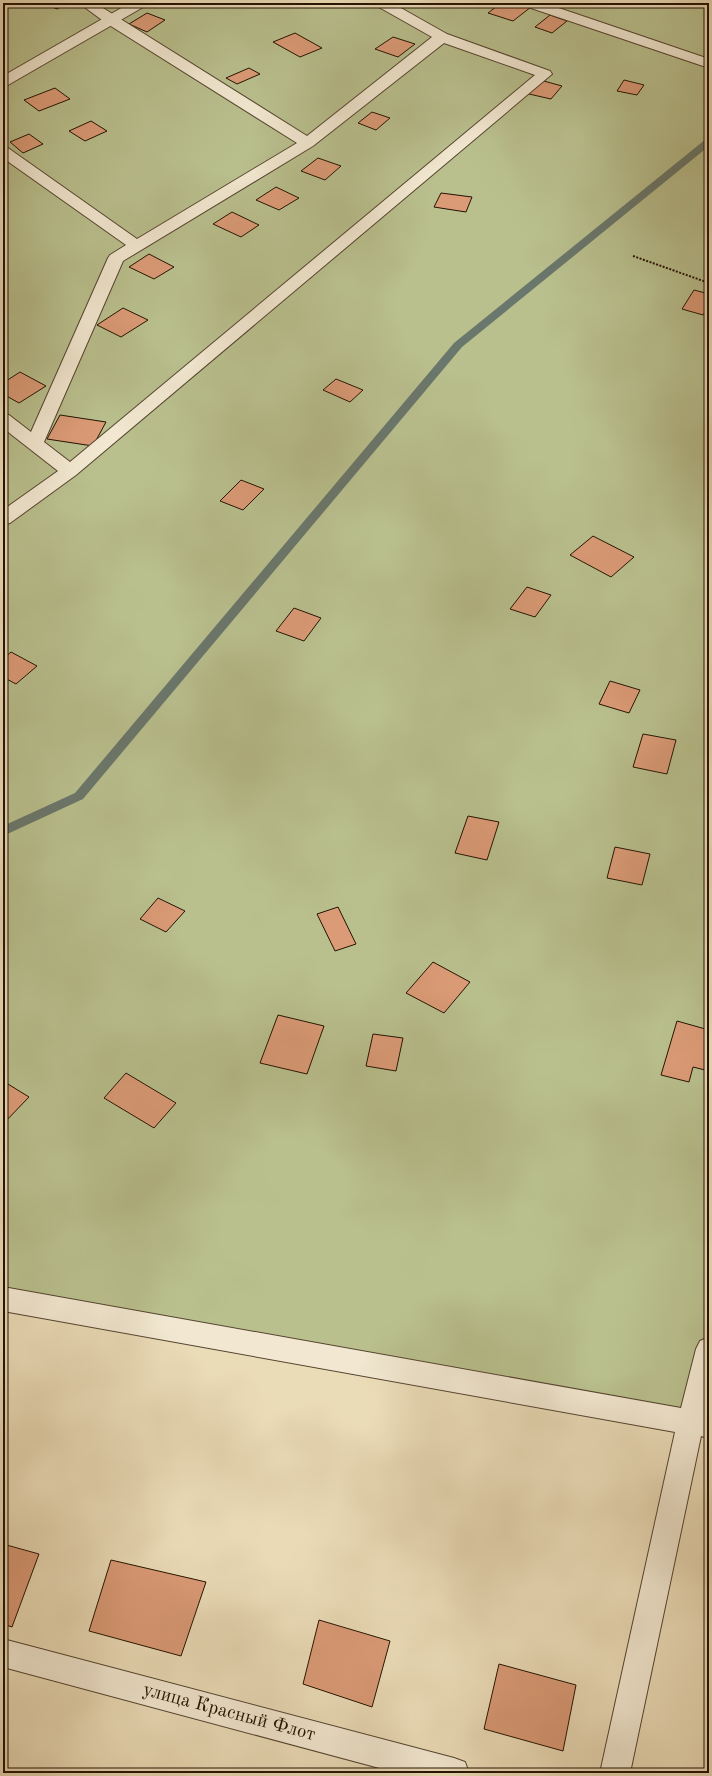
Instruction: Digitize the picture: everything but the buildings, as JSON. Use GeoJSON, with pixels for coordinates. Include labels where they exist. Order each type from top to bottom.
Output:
{"type":"FeatureCollection","features":[{"type":"Feature","properties":{"kind":"street"},"geometry":{"type":"LineString","coordinates":[[86,3],[308,143]]}},
{"type":"Feature","properties":{"kind":"street"},"geometry":{"type":"LineString","coordinates":[[3,82],[140,3]]}},
{"type":"Feature","properties":{"kind":"street"},"geometry":{"type":"LineString","coordinates":[[3,519],[70,471],[545,74],[442,37],[382,3]]}},
{"type":"Feature","properties":{"kind":"street"},"geometry":{"type":"LineString","coordinates":[[530,3],[709,64]]}},
{"type":"Feature","properties":{"kind":"street"},"geometry":{"type":"LineString","coordinates":[[34,444],[116,258],[308,143],[442,37]]}},
{"type":"Feature","properties":{"kind":"street"},"geometry":{"type":"LineString","coordinates":[[3,151],[137,246]]}},
{"type":"Feature","properties":{"kind":"street"},"geometry":{"type":"LineString","coordinates":[[3,419],[70,471]]}},
{"type":"Feature","properties":{"kind":"street"},"geometry":{"type":"LineString","coordinates":[[3,1299],[700,1423]]}},
{"type":"Feature","properties":{"kind":"street"},"geometry":{"type":"LineString","coordinates":[[615,1773],[700,1423],[709,1349]]}},
{"type":"Feature","properties":{"kind":"street","name":"улица Красный Флот"},"geometry":{"type":"LineString","coordinates":[[3,1653],[454,1773]]}},
{"type":"Feature","properties":{"kind":"path"},"geometry":{"type":"LineString","coordinates":[[633,256],[709,283]]}},
{"type":"Feature","properties":{"kind":"green space"},"geometry":{"type":"Polygon","coordinates":[[[3,3],[709,3],[709,1425],[3,1299],[3,3]]]}},
{"type":"Feature","properties":{"kind":"waterway"},"geometry":{"type":"LineString","coordinates":[[3,831],[79,796],[458,345],[709,141]]}}]}
